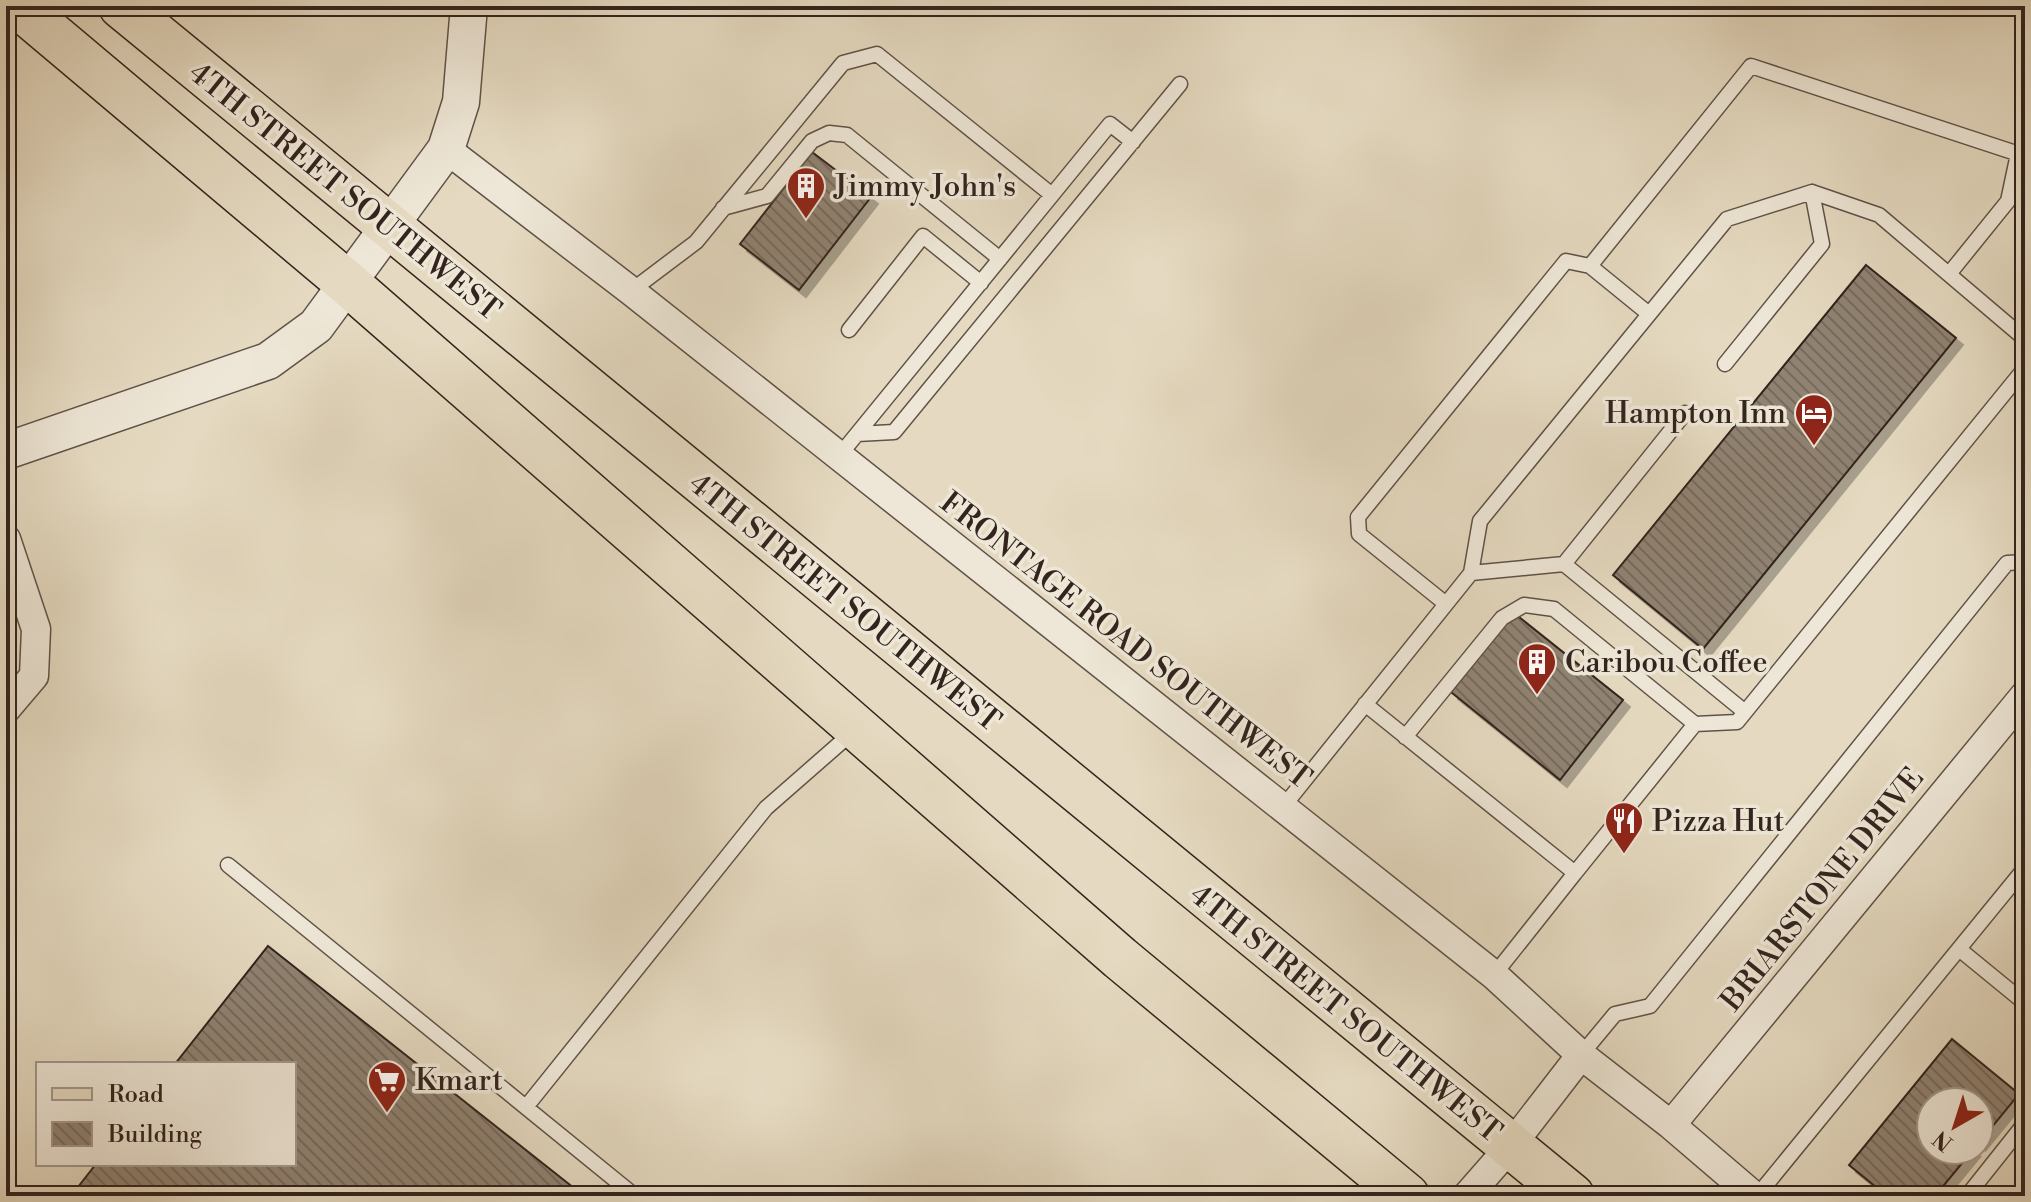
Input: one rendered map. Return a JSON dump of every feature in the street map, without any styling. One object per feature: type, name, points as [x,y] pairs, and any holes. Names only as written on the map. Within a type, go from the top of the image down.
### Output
[{"type":"main road","points":[[18,6],[346,282],[1120,958],[1407,1196]]},
{"type":"main road","name":"4TH STREET SOUTHWEST","points":[[121,6],[1572,1196]]},
{"type":"street","points":[[6,451],[268,361],[316,326],[446,149],[461,102],[466,7]]},
{"type":"street","name":"FRONTAGE ROAD SOUTHWEST","points":[[446,149],[631,291],[1494,975],[1581,1055],[1756,1196]]},
{"type":"street","points":[[6,539],[36,629],[34,676],[6,709]]},
{"type":"street","name":"BRIARSTONE DRIVE","points":[[1671,1125],[2025,695]]},
{"type":"street","points":[[1467,1196],[1510,1147],[1581,1055]]},
{"type":"lane","points":[[631,291],[696,242],[843,63],[877,54],[1052,195]]},
{"type":"lane","points":[[1590,266],[1751,66],[2022,155],[2008,201],[1949,274]]},
{"type":"lane","points":[[857,434],[894,432],[1180,84]]},
{"type":"lane","points":[[839,456],[1110,124],[1133,142]]},
{"type":"lane","points":[[723,208],[767,196],[812,141],[829,133],[847,135],[1000,259]]},
{"type":"lane","points":[[1725,364],[1822,244],[1812,192]]},
{"type":"lane","points":[[1283,807],[1471,573],[1480,521],[1727,219],[1812,192],[1879,215],[2025,339]]},
{"type":"lane","points":[[849,330],[923,236],[981,283]]},
{"type":"lane","points":[[1446,604],[1359,534],[1358,517],[1566,261],[1590,266],[1649,314]]},
{"type":"lane","points":[[1405,737],[1502,618],[1524,605],[1554,609],[1695,724],[1737,722],[2025,368]]},
{"type":"lane","points":[[1564,564],[1685,413]]},
{"type":"lane","points":[[1581,1055],[1615,1014],[1650,1006],[2007,563],[2025,562]]},
{"type":"lane","points":[[1471,573],[1564,564],[1745,712]]},
{"type":"lane","points":[[1365,704],[1575,873]]},
{"type":"lane","points":[[1494,975],[1695,724]]},
{"type":"lane","points":[[526,1107],[766,808],[857,729]]},
{"type":"lane","points":[[228,865],[635,1196]]},
{"type":"lane","points":[[1756,1196],[2025,868]]},
{"type":"lane","points":[[1959,949],[2025,1003]]},
{"type":"lane","points":[[1967,1196],[2025,1123]]},
{"type":"building","name":"Jimmy John's","points":[[812,152],[871,197],[799,290],[740,244]]},
{"type":"building","points":[[1866,265],[1956,338],[1703,649],[1613,575]]},
{"type":"building","name":"Caribou Coffee","points":[[1514,613],[1623,700],[1560,780],[1451,692]]},
{"type":"building","name":"Kmart","points":[[268,946],[584,1196],[71,1196],[94,1166],[296,1166],[296,1062],[177,1062]]},
{"type":"building","points":[[1952,1039],[2019,1094],[1995,1123],[1995,1086],[1915,1086],[1915,1166],[1960,1166],[1935,1196],[1887,1196],[1849,1165]]},
{"type":"place","name":"Jimmy John's","points":[[806,220]]},
{"type":"place","name":"Hampton Inn","points":[[1814,447]]},
{"type":"place","name":"Caribou Coffee","points":[[1537,696]]},
{"type":"place","name":"Pizza Hut","points":[[1624,855]]},
{"type":"place","name":"Kmart","points":[[387,1114]]}]
